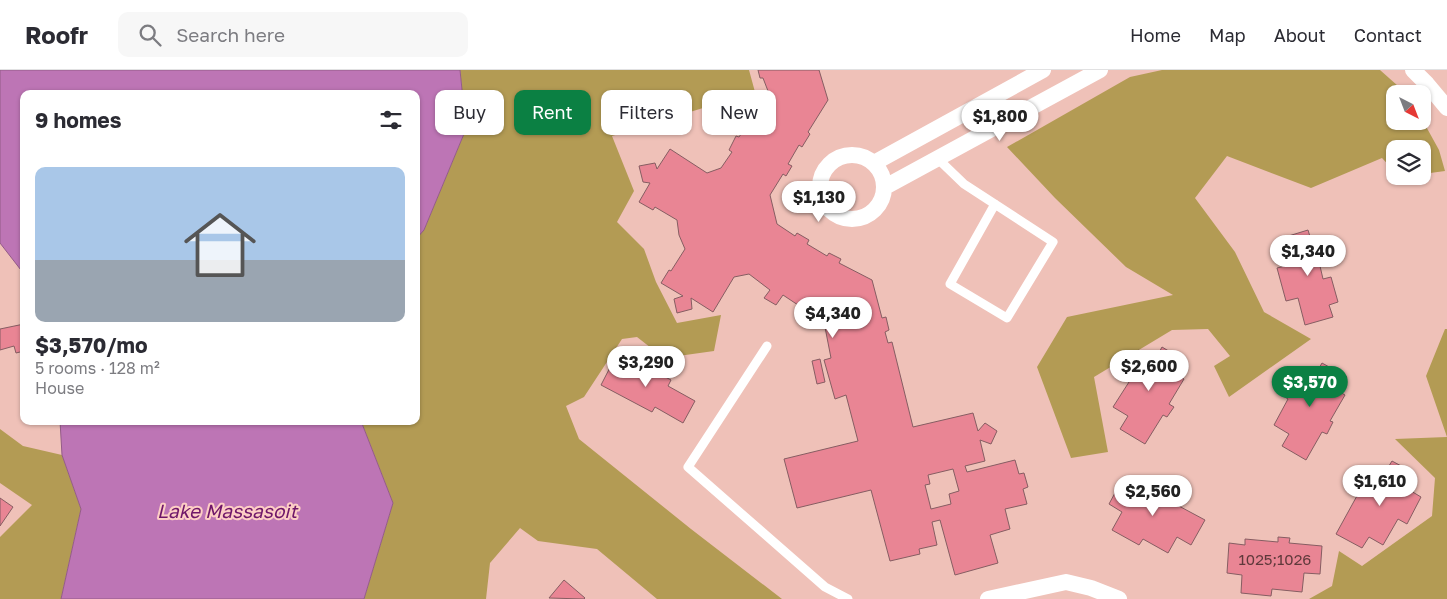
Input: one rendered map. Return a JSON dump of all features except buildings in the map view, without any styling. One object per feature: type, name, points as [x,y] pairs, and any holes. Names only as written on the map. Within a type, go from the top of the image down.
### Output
[{"type":"street","points":[[874,163],[1043,70]]},
{"type":"street","points":[[884,187],[1100,70]]},
{"type":"street","points":[[1413,70],[1428,84],[1447,108]]},
{"type":"street","points":[[925,135],[937,158]]},
{"type":"street","points":[[858,155],[874,163],[882,174],[884,187],[880,204],[874,211],[859,219],[841,218],[833,214],[822,201],[819,192],[822,174],[826,167],[841,157],[858,155]]},
{"type":"street","points":[[988,599],[1066,582],[1091,588],[1119,599]]},
{"type":"lane","points":[[937,158],[964,184],[995,204],[1053,242],[1007,318],[950,284],[995,204]]},
{"type":"lane","points":[[767,346],[688,467],[825,587],[848,599]]},
{"type":"shaded area","points":[[460,70],[749,70],[754,90],[702,90],[702,108],[692,111],[692,90],[601,90],[601,135],[615,135],[612,136],[634,191],[617,222],[644,249],[656,282],[677,323],[721,315],[714,351],[664,358],[637,337],[622,339],[584,397],[566,406],[579,439],[782,599],[657,599],[597,549],[538,541],[520,528],[490,563],[486,599],[364,599],[393,503],[363,425],[420,425],[420,234],[424,230],[464,135],[504,135],[504,90],[462,90]]},
{"type":"shaded area","points":[[1162,70],[1380,70],[1397,85],[1386,85],[1386,130],[1428,130],[1439,150],[1445,171],[1431,173],[1431,140],[1386,140],[1386,162],[1382,158],[1311,188],[1227,156],[1195,198],[1235,252],[1264,312],[1311,339],[1229,397],[1214,366],[1230,356],[1208,329],[1172,330],[1094,377],[1108,452],[1071,458],[1037,367],[1067,317],[1173,295],[1126,267],[1055,198],[1007,147],[1130,77]]},
{"type":"shaded area","points":[[1445,329],[1447,329],[1447,437],[1426,376]]},
{"type":"shaded area","points":[[0,429],[23,446],[62,455],[81,509],[61,599],[0,599],[0,537],[32,505],[0,483]]},
{"type":"shaded area","points":[[1447,437],[1447,599],[1309,599],[1332,586],[1339,551],[1362,566],[1432,516],[1435,478],[1395,439]]},
{"type":"water","points":[[0,70],[460,70],[462,90],[435,90],[435,135],[464,135],[424,230],[420,234],[420,90],[20,90],[20,269],[0,243]]},
{"type":"water","name":"Lake Massasoit","points":[[60,425],[363,425],[393,503],[364,599],[61,599],[81,509],[62,455]]}]
